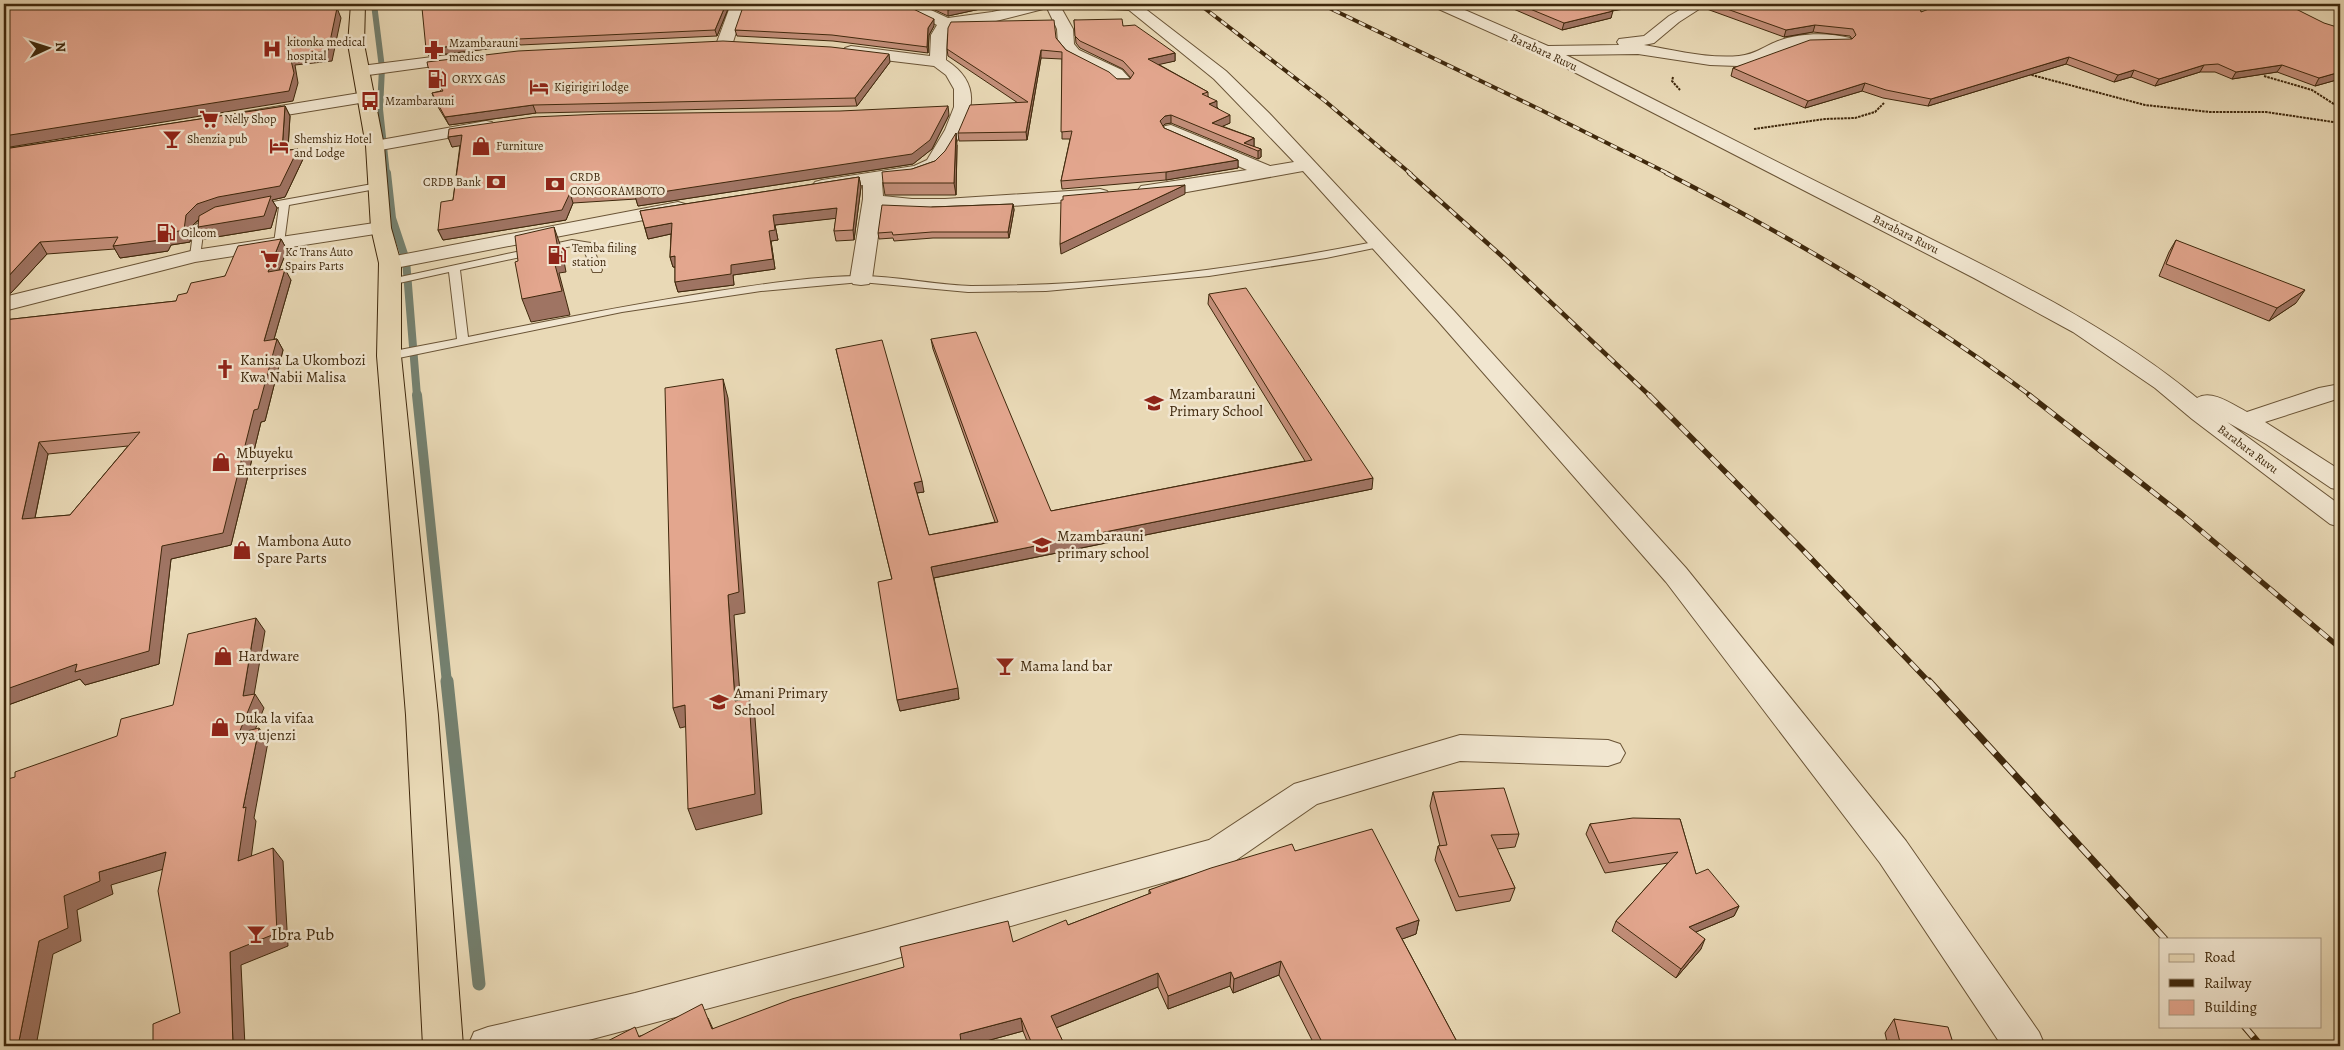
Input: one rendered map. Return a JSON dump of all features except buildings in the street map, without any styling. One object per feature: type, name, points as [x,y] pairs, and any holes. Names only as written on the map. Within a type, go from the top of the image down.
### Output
[{"type":"main road","points":[[358,4],[356,44],[375,146],[381,228],[390,272],[389,356],[422,715],[443,1046]]},
{"type":"street","points":[[725,42],[738,4]]},
{"type":"street","points":[[908,4],[946,24],[992,17],[1047,4]]},
{"type":"street","points":[[1052,4],[1065,29],[1066,44],[1073,53],[1116,74],[1124,81]]},
{"type":"street","points":[[1078,4],[1132,5],[1220,75],[1263,117],[1379,244],[1676,575],[1893,852],[2025,1046]]},
{"type":"street","name":"Barabara Ruvu","points":[[1439,4],[1545,51],[1982,273],[2081,327],[2164,383],[2209,420],[2340,518]]},
{"type":"street","points":[[1592,50],[1619,43],[1648,40],[1674,19],[1700,4]]},
{"type":"street","points":[[938,62],[939,35],[946,24]]},
{"type":"street","points":[[1545,51],[1638,48],[1710,60],[1738,61],[1764,56],[1782,45],[1798,40],[1844,41]]},
{"type":"street","points":[[705,43],[745,43]]},
{"type":"street","points":[[806,188],[873,189],[934,164],[954,130],[963,107],[962,89],[953,72],[938,62],[833,48]]},
{"type":"street","points":[[361,71],[480,55]]},
{"type":"street","points":[[229,120],[366,97]]},
{"type":"street","points":[[945,108],[963,107]]},
{"type":"street","points":[[375,146],[502,124]]},
{"type":"street","points":[[1171,130],[1268,172]]},
{"type":"street","points":[[873,189],[878,203],[933,205],[1187,186],[1306,165]]},
{"type":"street","points":[[861,279],[873,189]]},
{"type":"street","points":[[390,272],[633,215],[700,205]]},
{"type":"street","points":[[4,304],[195,256],[381,228]]},
{"type":"street","points":[[2164,383],[2244,421],[2340,482]]},
{"type":"street","points":[[2244,421],[2328,393],[2340,391]]},
{"type":"street","points":[[488,1046],[635,1011],[1219,852],[1306,794],[1460,748],[1608,753]]},
{"type":"lane","points":[[241,210],[378,186]]},
{"type":"lane","points":[[279,243],[284,203]]},
{"type":"lane","points":[[195,256],[199,226],[208,219],[224,213]]},
{"type":"lane","points":[[390,272],[454,268],[572,243],[587,246],[598,270]]},
{"type":"lane","points":[[389,356],[631,308],[761,288],[861,279],[968,289],[1046,288],[1209,273],[1326,255],[1379,244]]},
{"type":"lane","points":[[454,268],[464,340]]},
{"type":"path","points":[[1679,74],[1674,76],[1672,81],[1674,86],[1686,93]]},
{"type":"path","points":[[2026,74],[2145,105],[2210,112],[2266,112],[2340,123]]},
{"type":"path","points":[[2264,76],[2312,90],[2340,108]]},
{"type":"path","points":[[1703,132],[1778,127],[1825,119],[1856,118],[1875,112],[1884,103]]},
{"type":"waterway","points":[[374,4],[382,68],[380,109],[387,174]]},
{"type":"waterway","points":[[387,173],[392,218],[406,260],[417,396]]},
{"type":"waterway","points":[[417,395],[447,683]]},
{"type":"waterway","points":[[447,681],[479,984]]},
{"type":"railway","points":[[1199,4],[1325,101],[1411,174]]},
{"type":"railway","points":[[1321,4],[1669,174]]},
{"type":"railway","points":[[1409,173],[1504,258],[1650,396]]},
{"type":"railway","points":[[1666,173],[1761,223],[1899,305],[1944,334],[2031,396]]},
{"type":"railway","points":[[2029,395],[2181,514],[2340,648]]},
{"type":"railway","points":[[1650,396],[1802,549],[1930,683]]},
{"type":"railway","points":[[1929,681],[2164,938]]},
{"type":"railway","points":[[2246,1028],[2261,1046]]},
{"type":"place","name":"kitonka medical hospital","points":[[272,49]]},
{"type":"place","name":"Mzambarauni medics","points":[[434,50]]},
{"type":"place","name":"ORYX GAS","points":[[437,79]]},
{"type":"place","name":"Kigirigiri lodge","points":[[539,87]]},
{"type":"place","name":"Mzambarauni","points":[[370,101]]},
{"type":"place","name":"Nelly Shop","points":[[209,119]]},
{"type":"place","name":"Shenzia pub","points":[[172,139]]},
{"type":"place","name":"Shemshiz Hotel and Lodge","points":[[279,146]]},
{"type":"place","name":"Furniture","points":[[481,146]]},
{"type":"place","name":"CRDB Bank","points":[[496,182]]},
{"type":"place","name":"CRDB CONGORAMBOTO","points":[[555,184]]},
{"type":"place","name":"Oilcom","points":[[166,233]]},
{"type":"place","name":"Temba fiiling station","points":[[557,255]]},
{"type":"place","name":"Kc Trans Auto Spairs Parts","points":[[270,259]]},
{"type":"place","name":"Kanisa La Ukombozi Kwa Nabii Malisa","points":[[225,369]]},
{"type":"place","name":"Mzambarauni Primary School","points":[[1154,403]]},
{"type":"place","name":"Mbuyeku Enterprises","points":[[221,462]]},
{"type":"place","name":"Mzambarauni primary school","points":[[1042,545]]},
{"type":"place","name":"Mambona Auto Spare Parts","points":[[242,550]]},
{"type":"place","name":"Hardware","points":[[223,656]]},
{"type":"place","name":"Mama land bar","points":[[1005,666]]},
{"type":"place","name":"Amani Primary School","points":[[719,702]]},
{"type":"place","name":"Duka la vifaa vya ujenzi","points":[[220,727]]},
{"type":"place","name":"Ibra Pub","points":[[256,934]]}]
